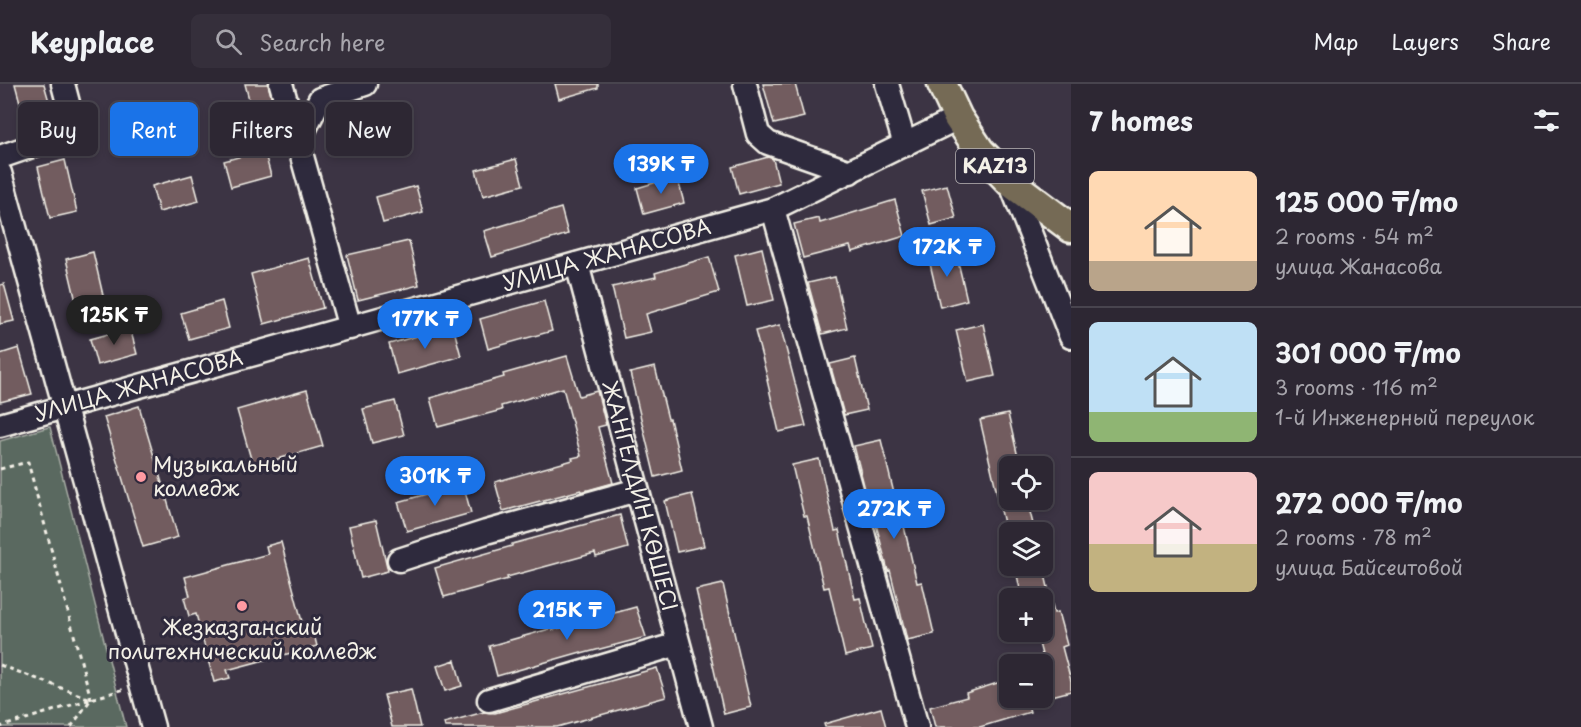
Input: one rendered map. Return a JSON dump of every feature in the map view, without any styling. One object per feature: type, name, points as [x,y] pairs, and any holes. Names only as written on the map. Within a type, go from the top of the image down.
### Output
[{"type":"main road","name":"KAZ13","points":[[942,84],[958,118],[980,151],[1010,182],[1071,228]]},
{"type":"street","points":[[0,157],[61,136],[73,122],[63,84]]},
{"type":"street","points":[[281,86],[320,99],[365,84]]},
{"type":"street","points":[[745,84],[758,134],[768,143],[850,172]]},
{"type":"street","points":[[887,84],[905,145]]},
{"type":"street","points":[[281,86],[286,102]]},
{"type":"street","points":[[314,111],[320,99]]},
{"type":"street","name":"УЛИЦА ЖАНАСОВА","points":[[0,425],[773,209],[958,118]]},
{"type":"street","points":[[302,156],[350,328]]},
{"type":"street","points":[[0,173],[63,408],[153,727]]},
{"type":"street","points":[[1010,182],[1071,337]]},
{"type":"street","points":[[773,209],[917,727]]},
{"type":"street","name":"ЖАНГЕЛДИН КӨШЕСІ","points":[[577,264],[701,727]]},
{"type":"street","points":[[399,560],[486,532],[637,490]]},
{"type":"street","points":[[489,700],[678,644]]},
{"type":"path","points":[[0,469],[28,462],[91,699]]},
{"type":"path","points":[[0,665],[91,699]]},
{"type":"path","points":[[0,727],[141,685]]},
{"type":"path","points":[[71,727],[91,699]]},
{"type":"green space","points":[[50,427],[126,727],[0,727],[0,441]]},
{"type":"building","points":[[15,84],[44,84],[49,102],[20,102]]},
{"type":"building","points":[[245,84],[268,84],[273,102],[250,102]]},
{"type":"building","points":[[555,84],[598,84],[598,88],[559,99]]},
{"type":"building","points":[[763,84],[795,84],[804,117],[774,124]]},
{"type":"building","points":[[242,156],[266,156],[271,176],[231,187],[224,161]]},
{"type":"building","points":[[768,157],[773,159],[779,183],[739,194],[732,167]]},
{"type":"building","points":[[516,159],[523,185],[483,196],[476,170]]},
{"type":"building","points":[[65,160],[77,212],[50,218],[38,167]]},
{"type":"building","points":[[192,175],[199,201],[159,212],[152,186]]},
{"type":"building","points":[[677,176],[684,203],[644,214],[637,188]]},
{"type":"building","points":[[947,185],[956,218],[931,225],[922,191]]},
{"type":"building","points":[[416,186],[423,212],[383,223],[376,197]]},
{"type":"building","points":[[895,200],[905,236],[852,252],[850,246],[803,258],[794,224],[819,218],[820,223]]},
{"type":"building","points":[[561,208],[568,234],[492,257],[484,231]]},
{"type":"building","points":[[409,241],[419,285],[358,300],[347,255]]},
{"type":"building","points":[[762,248],[774,300],[747,306],[735,255]]},
{"type":"building","points":[[955,249],[967,300],[940,307],[928,255]]},
{"type":"building","points":[[93,252],[105,304],[78,310],[66,259]]},
{"type":"building","points":[[709,257],[719,292],[646,314],[651,332],[624,338],[612,287],[656,277],[655,273]]},
{"type":"building","points":[[309,258],[323,308],[264,324],[251,274]]},
{"type":"building","points":[[835,277],[847,328],[822,334],[808,283]]},
{"type":"building","points":[[4,284],[14,321],[0,324],[0,285]]},
{"type":"building","points":[[222,301],[229,328],[189,339],[181,313]]},
{"type":"building","points":[[544,301],[552,331],[488,349],[480,319]]},
{"type":"building","points":[[983,324],[995,376],[968,382],[956,330]]},
{"type":"building","points":[[780,325],[806,426],[779,432],[755,331]]},
{"type":"building","points":[[453,326],[461,356],[397,374],[389,344]]},
{"type":"building","points":[[130,328],[137,354],[97,365],[90,339]]},
{"type":"building","points":[[19,348],[32,394],[0,402],[0,354]]},
{"type":"building","points":[[567,356],[579,396],[597,391],[606,425],[598,427],[613,483],[503,511],[495,482],[581,456],[563,388],[501,406],[502,410],[438,427],[430,398]]},
{"type":"building","points":[[855,358],[867,410],[844,415],[830,364]]},
{"type":"building","points":[[655,367],[682,470],[655,477],[630,373]]},
{"type":"building","points":[[307,390],[323,446],[253,466],[237,410]]},
{"type":"building","points":[[395,401],[404,435],[372,443],[363,409]]},
{"type":"building","name":"Музыкальный колледж","points":[[139,406],[178,537],[143,547],[104,417]]},
{"type":"building","points":[[1008,414],[1018,456],[999,456],[999,502],[980,420]]},
{"type":"building","points":[[881,440],[917,583],[922,582],[934,634],[907,640],[890,570],[888,571],[854,446]]},
{"type":"building","points":[[819,459],[835,531],[839,530],[855,599],[860,598],[872,649],[845,656],[829,587],[824,588],[792,465]]},
{"type":"building","points":[[463,484],[471,513],[407,531],[398,502]]},
{"type":"building","points":[[692,494],[704,546],[677,552],[665,501]]},
{"type":"building","points":[[1001,510],[1030,510],[1032,522],[1004,522]]},
{"type":"building","points":[[620,515],[628,548],[596,557],[595,553],[444,597],[435,568],[512,546],[512,544]]},
{"type":"building","points":[[376,520],[388,571],[361,578],[349,526]]},
{"type":"building","name":"Жезказганский политехнический колледж","points":[[281,542],[305,633],[313,631],[317,646],[227,670],[230,678],[214,682],[196,614],[189,616],[184,598],[190,596],[185,577],[268,554],[266,546]]},
{"type":"building","points":[[1017,576],[1045,576],[1048,588],[1020,588]]},
{"type":"building","points":[[723,584],[751,707],[724,714],[696,590]]},
{"type":"building","points":[[636,607],[646,637],[581,654],[581,652],[497,676],[489,646]]},
{"type":"building","points":[[1053,609],[1054,613],[1058,612],[1067,645],[1062,647],[1071,681],[1071,691],[1053,696],[1053,654],[1042,654],[1039,642],[1053,642]]},
{"type":"building","points":[[455,660],[462,686],[445,691],[437,666]]},
{"type":"building","points":[[657,668],[666,697],[557,727],[445,727],[444,723],[484,712],[495,713]]},
{"type":"building","points":[[999,682],[999,708],[1029,708],[1030,712],[980,727],[935,727],[930,707],[967,697],[966,693]]},
{"type":"building","points":[[411,689],[420,727],[392,727],[384,695]]},
{"type":"building","points":[[881,708],[886,727],[825,727],[824,724]]},
{"type":"place","name":"Музыкальный колледж","points":[[141,477]]},
{"type":"place","name":"Жезказганский политехнический колледж","points":[[242,606]]}]
